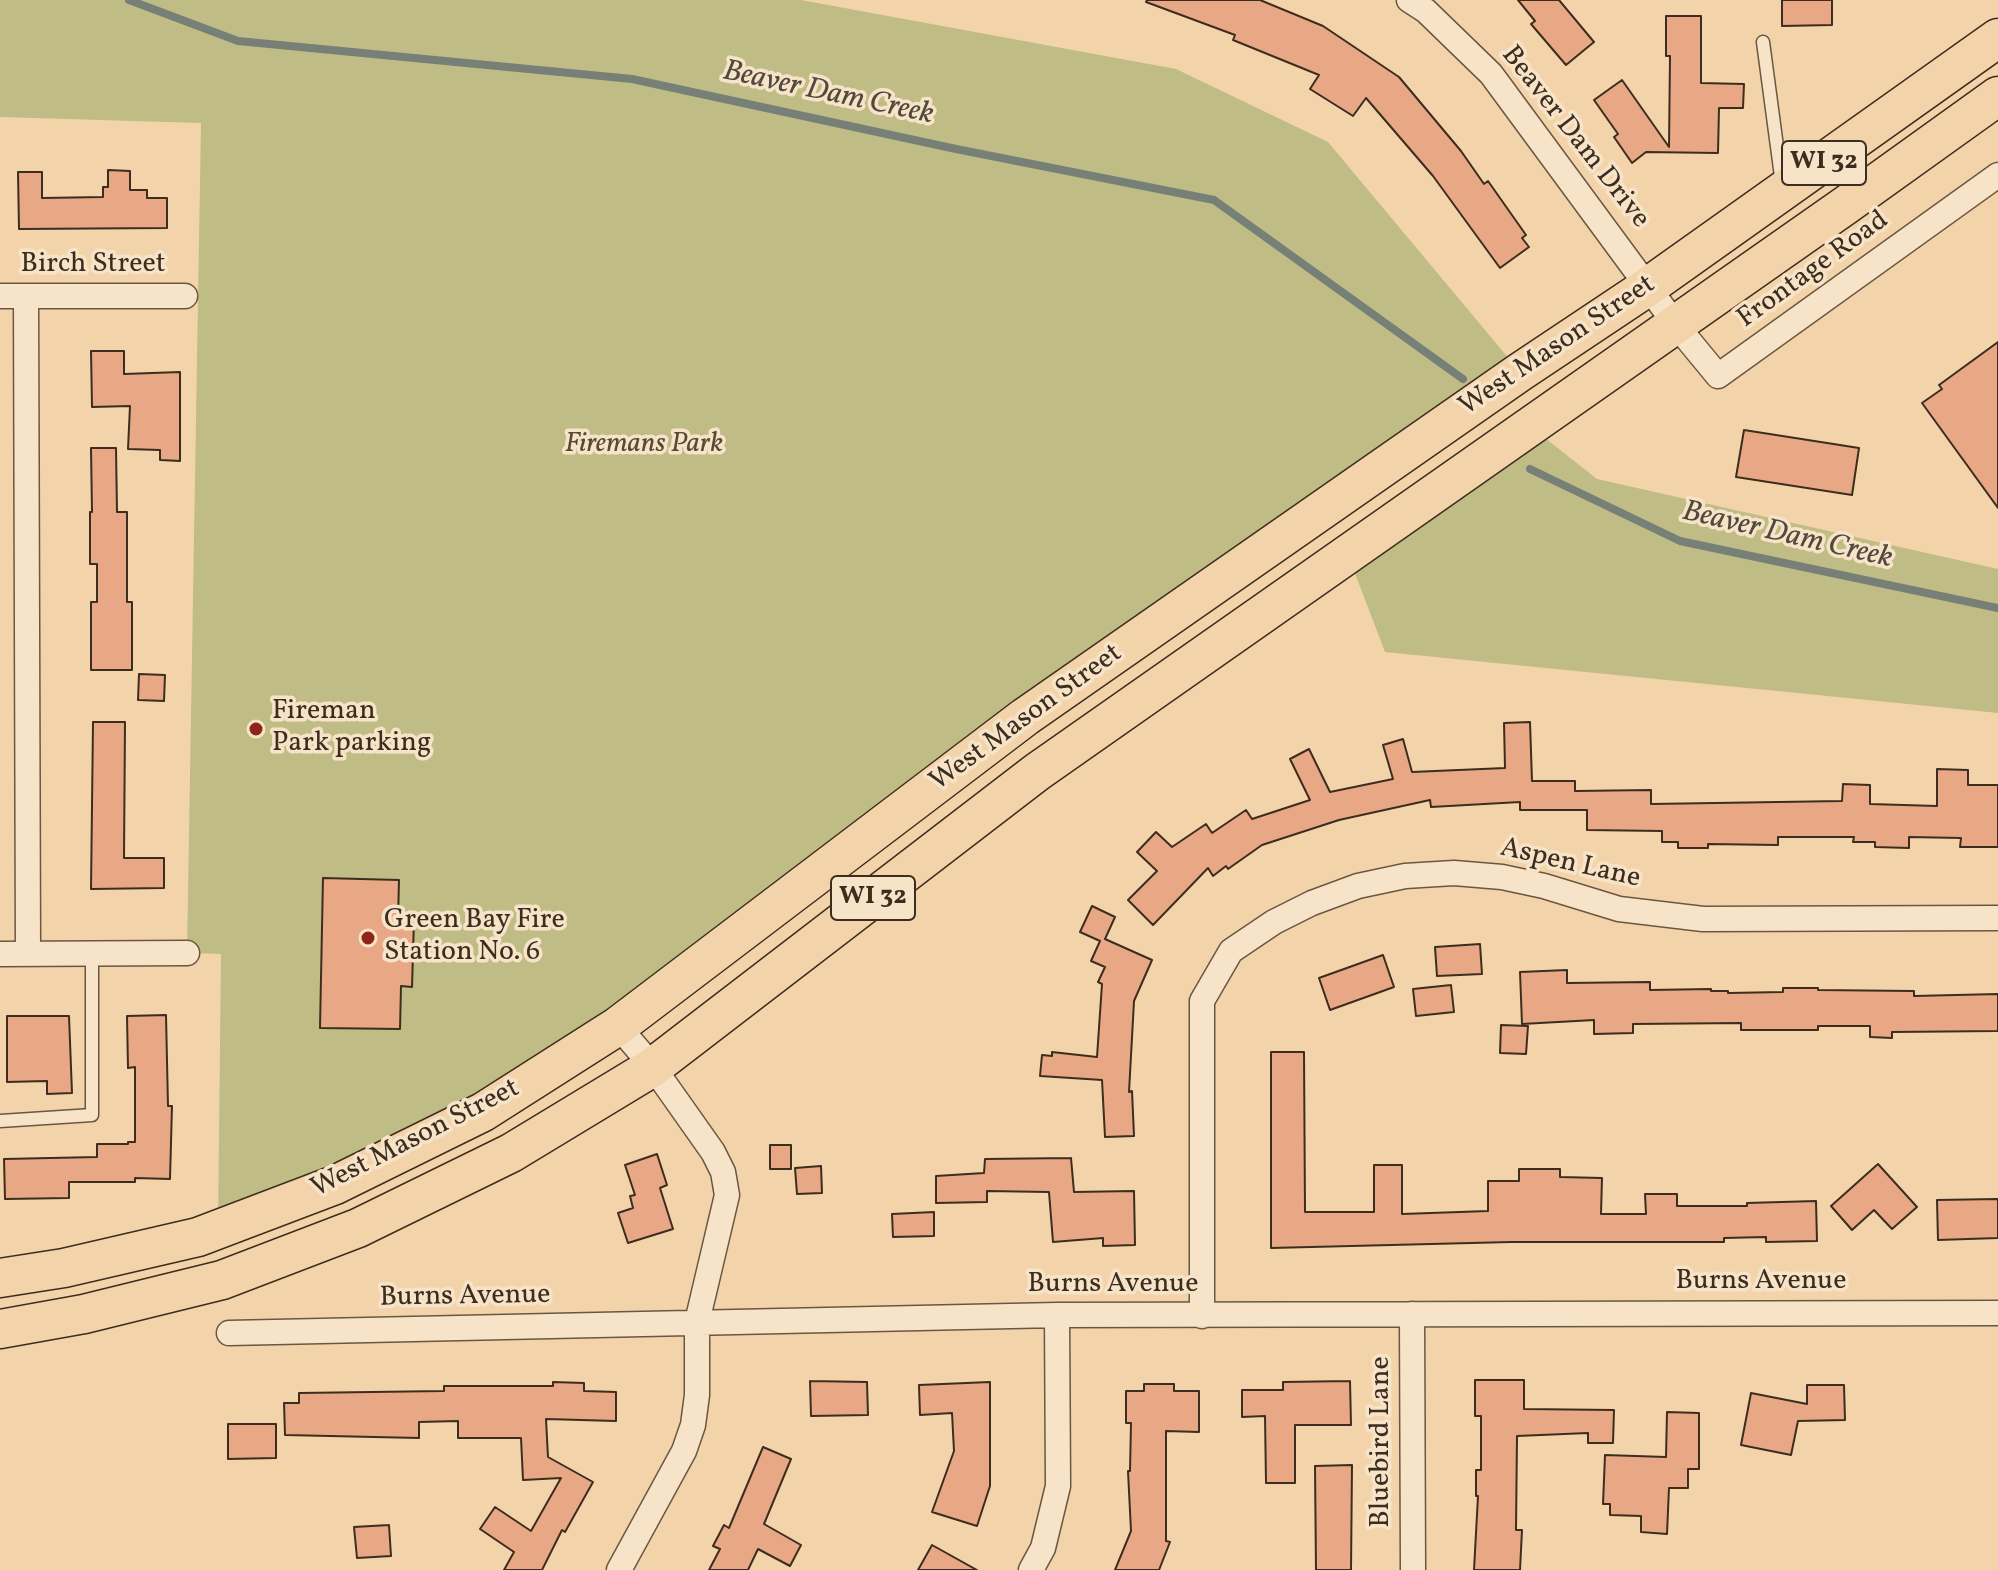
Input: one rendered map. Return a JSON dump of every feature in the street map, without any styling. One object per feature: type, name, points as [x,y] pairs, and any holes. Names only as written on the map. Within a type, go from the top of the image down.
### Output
[{"type":"main road","name":"West Mason Street","points":[[0,1278],[64,1268],[198,1237],[335,1185],[483,1112],[618,1026],[1025,717],[1520,372],[1649,286],[1998,38]]},
{"type":"main road","name":"West Mason Street","points":[[0,1329],[84,1314],[222,1280],[358,1228],[511,1153],[653,1067],[1037,772],[1998,96]]},
{"type":"street","name":"Beaver Dam Drive","points":[[1423,4],[1491,74],[1676,325]]},
{"type":"street","name":"Frontage Road","points":[[1676,325],[1718,376],[1998,175]]},
{"type":"street","name":"Birch Street","points":[[0,296],[185,296]]},
{"type":"street","points":[[26,296],[28,954]]},
{"type":"street","name":"Aspen Lane","points":[[1202,1316],[1202,1001],[1231,951],[1274,922],[1312,903],[1358,886],[1405,876],[1454,873],[1502,877],[1544,886],[1619,909],[1703,919],[1998,918]]},
{"type":"street","points":[[0,954],[187,953]]},
{"type":"street","points":[[618,1026],[653,1067],[713,1152],[723,1172],[727,1195],[697,1322],[697,1395],[693,1425],[684,1451],[619,1570]]},
{"type":"street","name":"Burns Avenue","points":[[229,1333],[1057,1315],[1998,1313]]},
{"type":"street","name":"Bluebird Lane","points":[[1412,1314],[1413,1570]]},
{"type":"street","points":[[1031,1570],[1043,1548],[1058,1486],[1057,1315]]},
{"type":"lane","points":[[1763,42],[1783,191]]},
{"type":"lane","points":[[0,1121],[92,1115],[92,953]]},
{"type":"green space","name":"Firemans Park","points":[[0,0],[801,0],[1176,69],[1328,142],[1520,372],[618,1026],[218,1229],[221,954],[187,953],[201,123],[0,117]]},
{"type":"green space","points":[[1531,427],[1597,479],[1998,569],[1998,713],[1385,652],[1348,555]]},
{"type":"building","points":[[1147,0],[1260,0],[1323,26],[1399,77],[1461,151],[1484,184],[1488,181],[1526,235],[1522,238],[1529,247],[1500,268],[1433,176],[1366,98],[1353,116],[1310,89],[1319,75],[1233,40],[1235,35]]},
{"type":"building","points":[[1518,0],[1559,0],[1594,42],[1566,65],[1531,24],[1535,21]]},
{"type":"building","points":[[1782,0],[1832,0],[1832,25],[1782,26]]},
{"type":"building","points":[[1666,16],[1701,16],[1701,83],[1744,84],[1743,108],[1719,108],[1718,153],[1646,152],[1632,163],[1614,137],[1618,134],[1594,100],[1622,80],[1669,147],[1670,56],[1666,56]]},
{"type":"building","points":[[108,170],[130,171],[130,190],[147,190],[147,198],[167,198],[167,228],[19,229],[18,172],[42,172],[42,198],[103,197],[103,187],[108,187]]},
{"type":"building","points":[[1998,342],[1998,508],[1922,403],[1942,389],[1939,385]]},
{"type":"building","points":[[91,351],[124,351],[124,374],[180,372],[180,461],[160,460],[160,450],[128,449],[130,406],[92,407]]},
{"type":"building","points":[[1744,430],[1859,448],[1852,495],[1736,477]]},
{"type":"building","points":[[91,448],[116,448],[117,512],[127,512],[127,602],[132,602],[132,670],[91,670],[91,602],[97,602],[97,564],[90,564]]},
{"type":"building","points":[[139,674],[165,675],[164,701],[138,700]]},
{"type":"building","points":[[93,722],[125,722],[124,858],[164,858],[164,888],[91,889]]},
{"type":"building","points":[[1530,722],[1532,781],[1575,781],[1575,791],[1651,790],[1651,804],[1842,801],[1843,784],[1870,785],[1870,804],[1937,806],[1937,769],[1968,770],[1968,785],[1998,785],[1998,847],[1960,847],[1961,838],[1909,837],[1909,848],[1875,847],[1875,842],[1853,842],[1854,837],[1778,837],[1778,845],[1708,844],[1708,848],[1678,848],[1678,842],[1662,842],[1662,831],[1587,830],[1587,810],[1520,810],[1520,802],[1431,807],[1430,800],[1339,820],[1262,845],[1213,876],[1208,868],[1153,925],[1128,900],[1157,871],[1137,852],[1156,832],[1172,847],[1206,824],[1212,833],[1246,810],[1252,819],[1310,800],[1290,759],[1309,749],[1330,792],[1393,779],[1383,745],[1403,739],[1412,772],[1505,768],[1504,723]]},
{"type":"building","name":"Green Bay Fire Station No. 6","points":[[323,878],[399,880],[398,920],[414,920],[412,987],[401,986],[400,1029],[320,1028]]},
{"type":"building","points":[[1092,906],[1115,917],[1105,939],[1152,960],[1134,1001],[1129,1092],[1132,1091],[1134,1136],[1105,1137],[1102,1080],[1040,1076],[1042,1055],[1052,1056],[1052,1052],[1097,1057],[1102,984],[1098,982],[1105,967],[1091,961],[1100,941],[1080,932]]},
{"type":"building","points":[[1480,944],[1482,974],[1437,976],[1435,947]]},
{"type":"building","points":[[1383,955],[1394,987],[1330,1010],[1319,978]]},
{"type":"building","points":[[1567,970],[1567,983],[1650,982],[1650,990],[1711,989],[1728,993],[1818,988],[1914,991],[1914,996],[1998,994],[1998,1031],[1892,1032],[1892,1038],[1870,1037],[1870,1026],[1741,1030],[1741,1023],[1633,1024],[1633,1033],[1594,1034],[1594,1020],[1522,1024],[1520,972]]},
{"type":"building","points":[[1451,985],[1454,1012],[1416,1016],[1413,989]]},
{"type":"building","points":[[166,1015],[168,1106],[172,1106],[170,1179],[69,1182],[69,1198],[5,1199],[4,1159],[97,1157],[97,1144],[135,1142],[135,1067],[128,1068],[127,1016]]},
{"type":"building","points":[[7,1016],[69,1016],[72,1093],[47,1094],[47,1081],[7,1082]]},
{"type":"building","points":[[1501,1025],[1528,1026],[1526,1054],[1500,1053]]},
{"type":"building","points":[[1271,1052],[1304,1052],[1305,1212],[1374,1212],[1374,1165],[1402,1165],[1402,1214],[1488,1211],[1488,1181],[1519,1181],[1519,1169],[1560,1169],[1560,1177],[1602,1178],[1601,1214],[1646,1214],[1645,1194],[1677,1194],[1677,1206],[1747,1206],[1747,1203],[1816,1201],[1817,1241],[1766,1242],[1766,1237],[1724,1238],[1724,1242],[1511,1242],[1271,1248]]},
{"type":"building","points":[[770,1145],[791,1145],[791,1169],[770,1169]]},
{"type":"building","points":[[657,1154],[667,1185],[660,1188],[673,1229],[628,1243],[618,1213],[633,1208],[630,1196],[635,1195],[625,1165]]},
{"type":"building","points":[[1071,1158],[1074,1192],[1134,1191],[1135,1245],[1103,1246],[1103,1238],[1053,1242],[1049,1192],[987,1191],[987,1202],[936,1203],[936,1176],[984,1173],[985,1159]]},
{"type":"building","points":[[1878,1164],[1917,1207],[1892,1229],[1874,1210],[1852,1230],[1831,1206]]},
{"type":"building","points":[[821,1166],[822,1193],[797,1194],[795,1168]]},
{"type":"building","points":[[1998,1199],[1998,1238],[1938,1240],[1937,1200]]},
{"type":"building","points":[[934,1212],[934,1236],[893,1237],[892,1214]]},
{"type":"building","points":[[1475,1380],[1524,1380],[1524,1409],[1614,1410],[1613,1443],[1588,1443],[1588,1433],[1517,1436],[1516,1530],[1522,1530],[1520,1570],[1474,1570],[1478,1496],[1476,1470],[1481,1470],[1481,1416],[1475,1416]]},
{"type":"building","points":[[810,1381],[867,1382],[868,1415],[811,1416]]},
{"type":"building","points":[[1350,1381],[1351,1425],[1295,1425],[1295,1483],[1266,1483],[1265,1416],[1242,1417],[1242,1390],[1283,1390],[1283,1382]]},
{"type":"building","points":[[553,1382],[584,1383],[584,1391],[616,1392],[616,1421],[546,1419],[548,1457],[593,1482],[565,1532],[562,1530],[542,1570],[504,1570],[514,1552],[480,1529],[495,1507],[531,1531],[561,1478],[523,1480],[521,1438],[458,1438],[458,1421],[419,1422],[419,1438],[285,1435],[284,1403],[299,1403],[299,1393],[444,1391],[444,1386],[553,1386]]},
{"type":"building","points":[[990,1382],[990,1486],[977,1526],[932,1512],[954,1451],[952,1413],[920,1415],[919,1385]]},
{"type":"building","points":[[1144,1384],[1174,1384],[1174,1391],[1199,1391],[1199,1432],[1166,1431],[1166,1541],[1170,1542],[1159,1570],[1115,1570],[1131,1531],[1128,1471],[1131,1423],[1126,1423],[1126,1391],[1144,1391]]},
{"type":"building","points":[[1807,1385],[1844,1385],[1845,1420],[1798,1421],[1791,1455],[1741,1445],[1751,1393],[1807,1404]]},
{"type":"building","points":[[1667,1412],[1699,1413],[1699,1469],[1688,1469],[1688,1488],[1669,1488],[1667,1534],[1641,1532],[1641,1516],[1610,1515],[1610,1504],[1603,1504],[1605,1455],[1666,1457]]},
{"type":"building","points":[[228,1424],[276,1424],[276,1458],[228,1459]]},
{"type":"building","points":[[763,1447],[791,1459],[764,1524],[801,1545],[790,1566],[758,1549],[748,1570],[709,1570],[720,1549],[713,1546],[724,1525],[729,1528]]},
{"type":"building","points":[[1352,1465],[1351,1570],[1316,1570],[1315,1466]]},
{"type":"building","points":[[389,1525],[391,1556],[357,1558],[354,1527]]},
{"type":"building","points":[[932,1545],[977,1570],[918,1570]]},
{"type":"waterway","name":"Beaver Dam Creek","points":[[129,0],[238,41],[632,79],[956,149],[1214,200],[1463,379]]},
{"type":"waterway","name":"Beaver Dam Creek","points":[[1530,469],[1680,541],[1998,608]]},
{"type":"place","name":"Fireman Park parking","points":[[256,729]]},
{"type":"place","name":"Green Bay Fire Station No. 6","points":[[368,938]]}]
